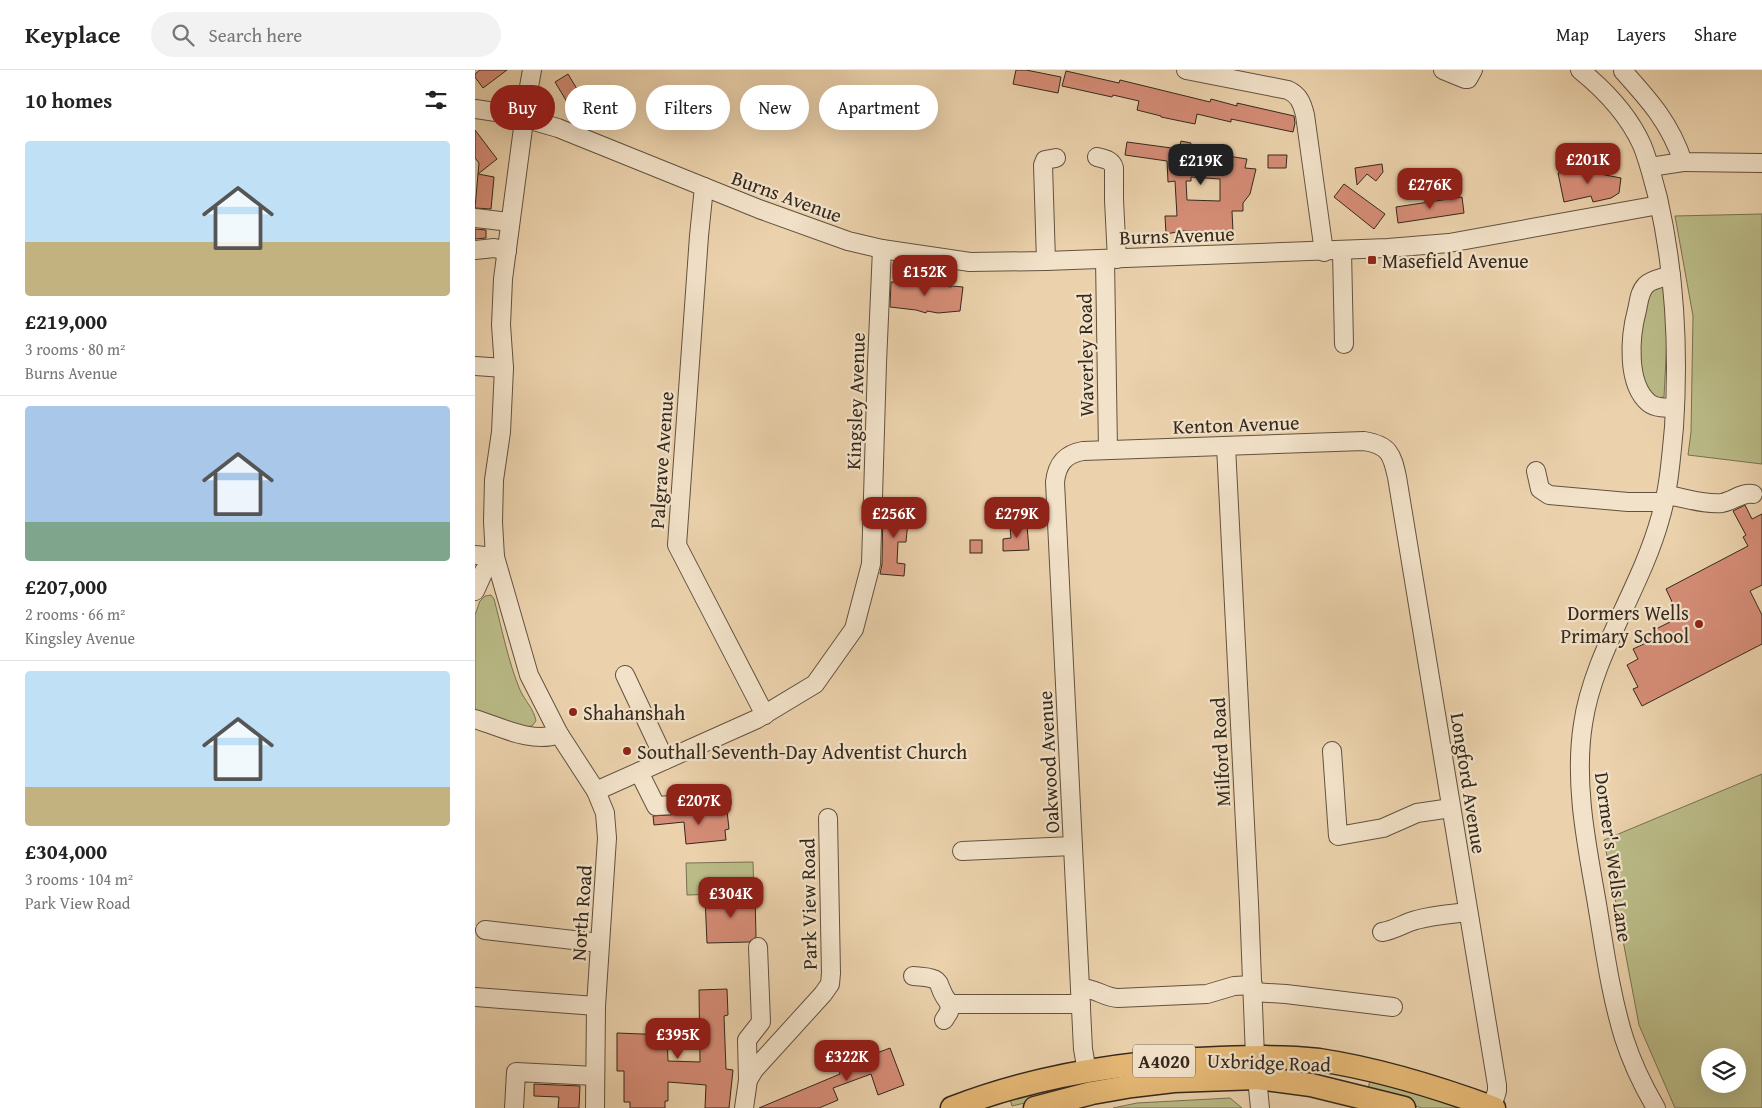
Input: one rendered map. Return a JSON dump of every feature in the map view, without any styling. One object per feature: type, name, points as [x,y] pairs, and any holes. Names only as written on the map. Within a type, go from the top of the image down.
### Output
[{"type":"main road","name":"Uxbridge Road","points":[[1035,1108],[1092,1093],[1132,1086],[1183,1081],[1256,1067],[1317,1060],[1362,1068],[1419,1082],[1493,1108]]},
{"type":"main road","name":"Uxbridge Road","points":[[953,1108],[1001,1100],[1087,1072],[1155,1062],[1256,1067],[1287,1080],[1357,1095],[1404,1108]]},
{"type":"main road","points":[[1357,1095],[1362,1068]]},
{"type":"street","name":"North Road","points":[[529,85],[532,70]]},
{"type":"street","points":[[1186,70],[1287,90],[1297,96],[1303,106],[1305,115],[1323,252]]},
{"type":"street","points":[[1443,70],[1468,79],[1473,70]]},
{"type":"street","name":"Dormer's Wells Lane","points":[[1580,70],[1605,92],[1621,110],[1643,147],[1650,167],[1669,252],[1675,323],[1675,408],[1672,452],[1665,498],[1646,561],[1603,658],[1591,691],[1583,721],[1579,757],[1584,826],[1609,974],[1620,1023],[1637,1071],[1656,1108]]},
{"type":"street","points":[[1605,92],[1624,70],[1663,118],[1679,148],[1683,162]]},
{"type":"street","name":"Burns Avenue","points":[[475,109],[490,111]]},
{"type":"street","name":"Burns Avenue","points":[[555,127],[825,233],[866,246],[970,262],[1323,252],[1449,243],[1659,205]]},
{"type":"street","name":"North Road","points":[[522,130],[510,222],[490,250],[503,279],[501,326],[504,368],[501,432],[494,480],[493,522],[495,557],[529,675],[559,734],[595,791],[605,813],[607,838],[595,1006],[595,1108]]},
{"type":"street","name":"Waverley Road","points":[[1097,157],[1107,159],[1113,164],[1114,168],[1108,450]]},
{"type":"street","points":[[1046,261],[1043,165],[1045,160],[1056,158]]},
{"type":"street","points":[[1650,167],[1683,162],[1762,163]]},
{"type":"street","name":"Palgrave Avenue","points":[[704,187],[698,246],[677,545],[765,715]]},
{"type":"street","points":[[490,250],[482,219],[510,222]]},
{"type":"street","name":"Kingsley Avenue","points":[[595,791],[765,715],[815,684],[854,629],[871,564],[882,249]]},
{"type":"street","points":[[1342,251],[1344,344]]},
{"type":"street","points":[[1671,275],[1649,283],[1643,290],[1633,325],[1631,346],[1633,367],[1642,394],[1653,405],[1675,408]]},
{"type":"street","points":[[475,366],[504,368]]},
{"type":"street","name":"Kenton Avenue","points":[[1069,455],[1083,451],[1364,441],[1383,446],[1388,451],[1394,464]]},
{"type":"street","name":"Milford Road","points":[[1226,446],[1256,1067],[1261,1108]]},
{"type":"street","name":"Oakwood Avenue","points":[[1069,455],[1057,468],[1055,482],[1083,1049],[1087,1072]]},
{"type":"street","name":"Longford Avenue","points":[[1394,464],[1497,1085],[1493,1108]]},
{"type":"street","points":[[1536,471],[1540,489],[1549,495],[1628,502],[1665,498],[1722,503],[1744,494],[1753,494]]},
{"type":"street","points":[[475,555],[495,557]]},
{"type":"street","points":[[475,592],[484,572],[495,557]]},
{"type":"street","points":[[625,675],[665,760]]},
{"type":"street","points":[[475,719],[542,739],[559,734]]},
{"type":"street","points":[[1332,751],[1338,836],[1383,828],[1417,814],[1451,808]]},
{"type":"street","points":[[639,772],[656,806],[722,802]]},
{"type":"street","name":"Park View Road","points":[[744,1108],[748,1080],[754,1070],[830,984],[828,818]]},
{"type":"street","points":[[963,851],[1073,846]]},
{"type":"street","points":[[1382,932],[1423,918],[1468,912]]},
{"type":"street","points":[[485,930],[600,942]]},
{"type":"street","points":[[748,1080],[747,1040],[761,1022],[759,947]]},
{"type":"street","points":[[913,976],[936,979],[946,1000],[947,1012],[1081,996],[1091,988],[1109,997],[1118,998],[1207,994],[1220,992],[1228,987],[1393,1007]]},
{"type":"street","points":[[475,997],[595,1006]]},
{"type":"street","points":[[514,1108],[516,1072],[595,1076]]},
{"type":"green space","points":[[1762,214],[1762,464],[1688,455],[1691,432],[1693,316],[1675,216]]},
{"type":"green space","points":[[1665,287],[1667,338],[1664,397],[1655,399],[1648,393],[1637,354],[1645,296],[1654,289]]},
{"type":"green space","points":[[491,595],[494,599],[516,679],[535,717],[536,721],[532,726],[525,727],[475,710],[475,615],[480,601],[485,596]]},
{"type":"green space","points":[[1762,774],[1762,1108],[1675,1108],[1639,1025],[1604,840]]},
{"type":"green space","points":[[753,862],[754,893],[687,895],[686,863]]},
{"type":"green space","points":[[1296,1068],[1295,1075],[1089,1088],[1012,1106],[1010,1099],[1088,1082],[1148,1072]]},
{"type":"green space","points":[[1375,1079],[1466,1108],[1422,1108],[1372,1093],[1368,1088],[1370,1081]]},
{"type":"green space","points":[[1230,1098],[1242,1108],[1113,1108],[1137,1103]]},
{"type":"building","points":[[480,70],[507,70],[483,88],[475,77],[475,74]]},
{"type":"building","points":[[1016,70],[1026,70],[1061,77],[1058,93],[1013,84]]},
{"type":"building","points":[[1066,71],[1119,83],[1120,80],[1210,102],[1211,99],[1237,106],[1237,103],[1294,116],[1293,132],[1231,119],[1231,122],[1197,114],[1195,124],[1161,117],[1137,110],[1139,101],[1062,86]]},
{"type":"building","points":[[568,74],[575,85],[565,85],[565,99],[555,82]]},
{"type":"building","points":[[475,130],[497,159],[478,174],[479,163],[475,158]]},
{"type":"building","points":[[1181,141],[1191,143],[1190,150],[1247,159],[1245,168],[1256,169],[1250,194],[1243,203],[1243,211],[1232,211],[1233,232],[1182,231],[1166,234],[1165,216],[1177,216],[1175,181],[1168,182],[1167,161],[1125,155],[1127,142],[1179,149]],"holes":[[[1191,177],[1220,179],[1220,201],[1187,200],[1186,181],[1191,181]]]},
{"type":"building","points":[[1268,155],[1287,155],[1286,168],[1268,168]]},
{"type":"building","points":[[1382,164],[1383,172],[1376,181],[1367,174],[1357,185],[1355,168]]},
{"type":"building","points":[[1597,165],[1600,174],[1621,178],[1619,193],[1611,198],[1593,202],[1591,196],[1564,202],[1558,173]]},
{"type":"building","points":[[478,174],[494,177],[491,209],[475,208]]},
{"type":"building","points":[[1344,184],[1385,214],[1374,229],[1334,197]]},
{"type":"building","points":[[1462,197],[1464,213],[1398,223],[1396,207]]},
{"type":"building","points":[[475,229],[486,230],[486,238],[475,239]]},
{"type":"building","points":[[897,279],[963,287],[960,311],[938,313],[927,311],[926,313],[890,307],[891,282],[897,282]]},
{"type":"building","points":[[1745,505],[1752,519],[1762,514],[1762,585],[1750,591],[1762,615],[1762,644],[1642,706],[1633,689],[1638,687],[1627,665],[1638,659],[1633,649],[1648,642],[1644,635],[1670,622],[1665,613],[1675,608],[1666,589],[1748,546],[1743,537],[1746,535],[1733,511]]},
{"type":"building","points":[[883,508],[916,510],[915,521],[908,521],[906,542],[898,542],[897,563],[905,564],[904,576],[880,574],[882,564]]},
{"type":"building","points":[[1027,525],[1029,550],[1003,551],[1003,539],[1011,538],[1010,526]]},
{"type":"building","points":[[970,540],[982,540],[982,553],[970,553]]},
{"type":"building","points":[[727,811],[729,829],[725,830],[726,840],[686,844],[684,822],[654,825],[653,816]]},
{"type":"building","points":[[755,895],[756,937],[749,942],[707,943],[705,897]]},
{"type":"building","points":[[727,989],[728,1015],[724,1016],[726,1069],[733,1070],[729,1108],[705,1108],[706,1085],[668,1082],[668,1101],[665,1101],[665,1108],[630,1108],[630,1102],[624,1102],[624,1071],[617,1071],[617,1033],[667,1035],[668,1061],[700,1062],[699,990]]},
{"type":"building","points":[[890,1048],[904,1085],[878,1095],[871,1074],[833,1088],[838,1100],[819,1108],[759,1108],[840,1074],[839,1069],[849,1066],[846,1059],[859,1054],[861,1059]]},
{"type":"building","points":[[534,1084],[580,1086],[579,1108],[558,1108],[559,1097],[534,1096]]},
{"type":"place","name":"Masefield Avenue","points":[[1372,260]]},
{"type":"place","name":"Dormers Wells Primary School","points":[[1699,624]]},
{"type":"place","name":"Shahanshah","points":[[573,712]]},
{"type":"place","name":"Southall Seventh-Day Adventist Church","points":[[627,751]]}]
